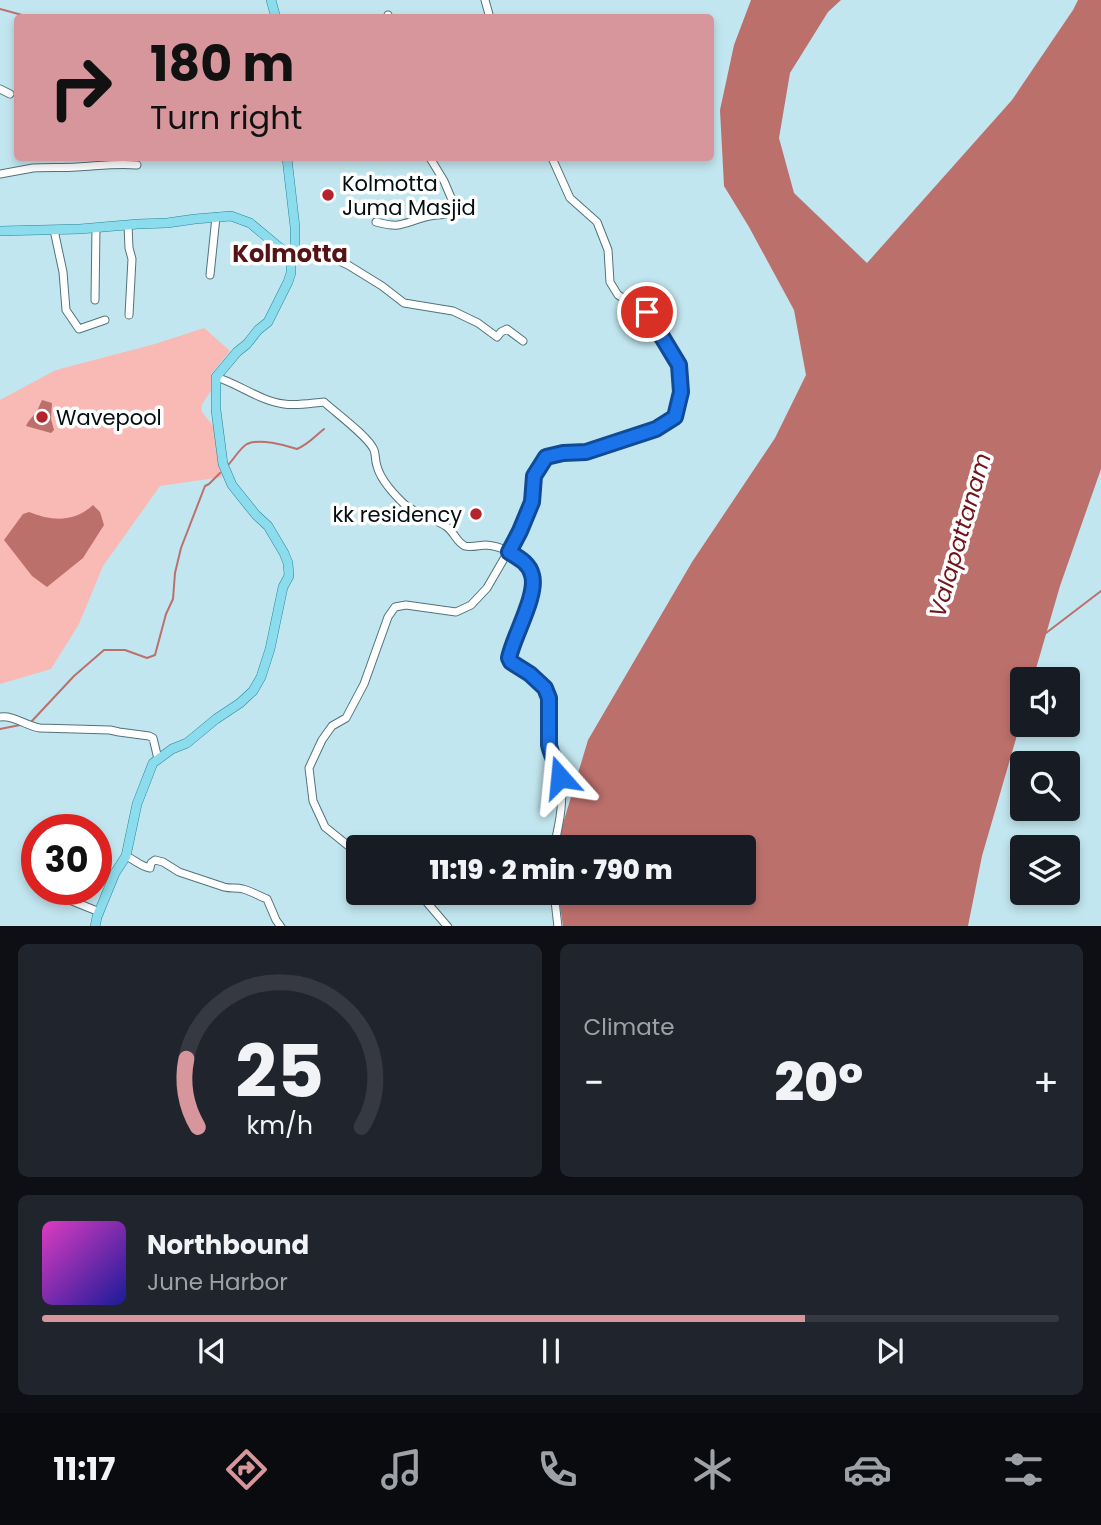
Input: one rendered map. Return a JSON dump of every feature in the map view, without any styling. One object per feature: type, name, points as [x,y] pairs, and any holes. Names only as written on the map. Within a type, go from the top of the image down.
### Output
[{"type":"main road","points":[[96,922],[114,873],[126,856],[137,804],[153,763],[172,749],[187,743],[253,691],[261,677],[270,649],[283,587],[289,576],[284,553],[268,526],[232,485],[223,464],[216,410],[216,377],[268,322],[291,273],[295,227],[287,161]]},
{"type":"main road","points":[[0,232],[96,228],[231,216],[250,223],[291,255]]},
{"type":"street","points":[[0,89],[10,94]]},
{"type":"street","points":[[376,222],[391,226],[406,225],[424,217],[451,214],[455,207],[432,161]]},
{"type":"street","points":[[346,844],[325,827],[313,801],[309,768],[332,726],[346,718],[364,684],[388,617],[395,607],[405,605],[456,612],[471,605],[487,588],[520,531],[532,502],[534,476],[546,457],[586,452],[656,429],[675,417],[681,392],[679,365],[647,312],[618,295],[610,282],[608,250],[597,222],[570,198],[553,161]]},
{"type":"street","points":[[0,174],[32,169],[123,163],[137,165]]},
{"type":"street","points":[[210,275],[216,217]]},
{"type":"street","points":[[128,225],[132,260],[129,315]]},
{"type":"street","points":[[95,300],[96,228]]},
{"type":"street","points":[[54,230],[63,272],[66,310],[79,329],[105,320]]},
{"type":"street","points":[[291,255],[307,258],[321,253],[383,286],[404,303],[453,311],[478,323],[497,337],[507,329],[523,341]]},
{"type":"street","points":[[216,377],[285,405],[324,402],[359,431],[374,450],[377,467],[403,504],[449,528],[462,545],[490,545],[522,559],[528,566],[533,582],[509,658],[545,688],[549,698],[549,745],[556,760],[562,799],[557,835]]},
{"type":"street","points":[[0,717],[6,716],[40,728],[103,729],[149,736],[153,738],[158,759]]},
{"type":"street","points":[[126,856],[144,867],[150,868],[155,860],[163,862],[179,872],[231,889],[238,887],[267,899],[281,926]]},
{"type":"street","points":[[82,905],[97,911],[96,922]]},
{"type":"street","points":[[429,905],[448,926]]},
{"type":"street","points":[[556,905],[558,926]]},
{"type":"shaded area","points":[[204,328],[230,351],[211,374],[213,387],[201,407],[204,415],[215,427],[222,477],[160,486],[103,566],[79,624],[51,669],[0,684],[0,400],[56,370]]},
{"type":"water","name":"Valapattanam","points":[[751,0],[841,0],[828,12],[790,73],[779,138],[794,193],[867,263],[1012,100],[1078,0],[1101,0],[1101,469],[1060,586],[1036,667],[1010,667],[1010,737],[1016,737],[1012,751],[1010,751],[1010,759],[982,856],[968,926],[563,926],[560,905],[756,905],[756,835],[560,835],[588,740],[692,562],[775,438],[806,375],[794,310],[724,186],[720,110],[734,45]]},
{"type":"water","name":"Wavepool","points":[[42,400],[52,403],[51,419],[54,430],[51,433],[26,426]]},
{"type":"water","points":[[93,505],[100,512],[104,525],[83,558],[47,587],[32,576],[4,540],[23,514],[29,512],[62,519],[78,515]]},
{"type":"waterway","points":[[0,9],[18,14]]},
{"type":"waterway","points":[[228,465],[242,448],[252,442],[279,444],[297,449],[324,429]]},
{"type":"waterway","points":[[31,722],[74,676],[104,650],[125,650],[147,658],[155,655],[173,599],[181,548],[205,486],[220,473]]},
{"type":"waterway","points":[[1046,633],[1101,591]]},
{"type":"waterway","points":[[0,729],[20,725]]},
{"type":"place","name":"Kolmotta Juma Masjid","points":[[328,195]]},
{"type":"place","name":"Wavepool","points":[[42,417]]},
{"type":"place","name":"kk residency","points":[[476,514]]},
{"type":"district","name":"Kolmotta","points":[[290,253]]},
{"type":"route","points":[[560,777],[549,745],[549,698],[545,688],[509,658],[533,582],[528,566],[509,552],[532,502],[534,476],[546,457],[586,452],[656,429],[675,417],[681,392],[679,365],[647,312]]}]
